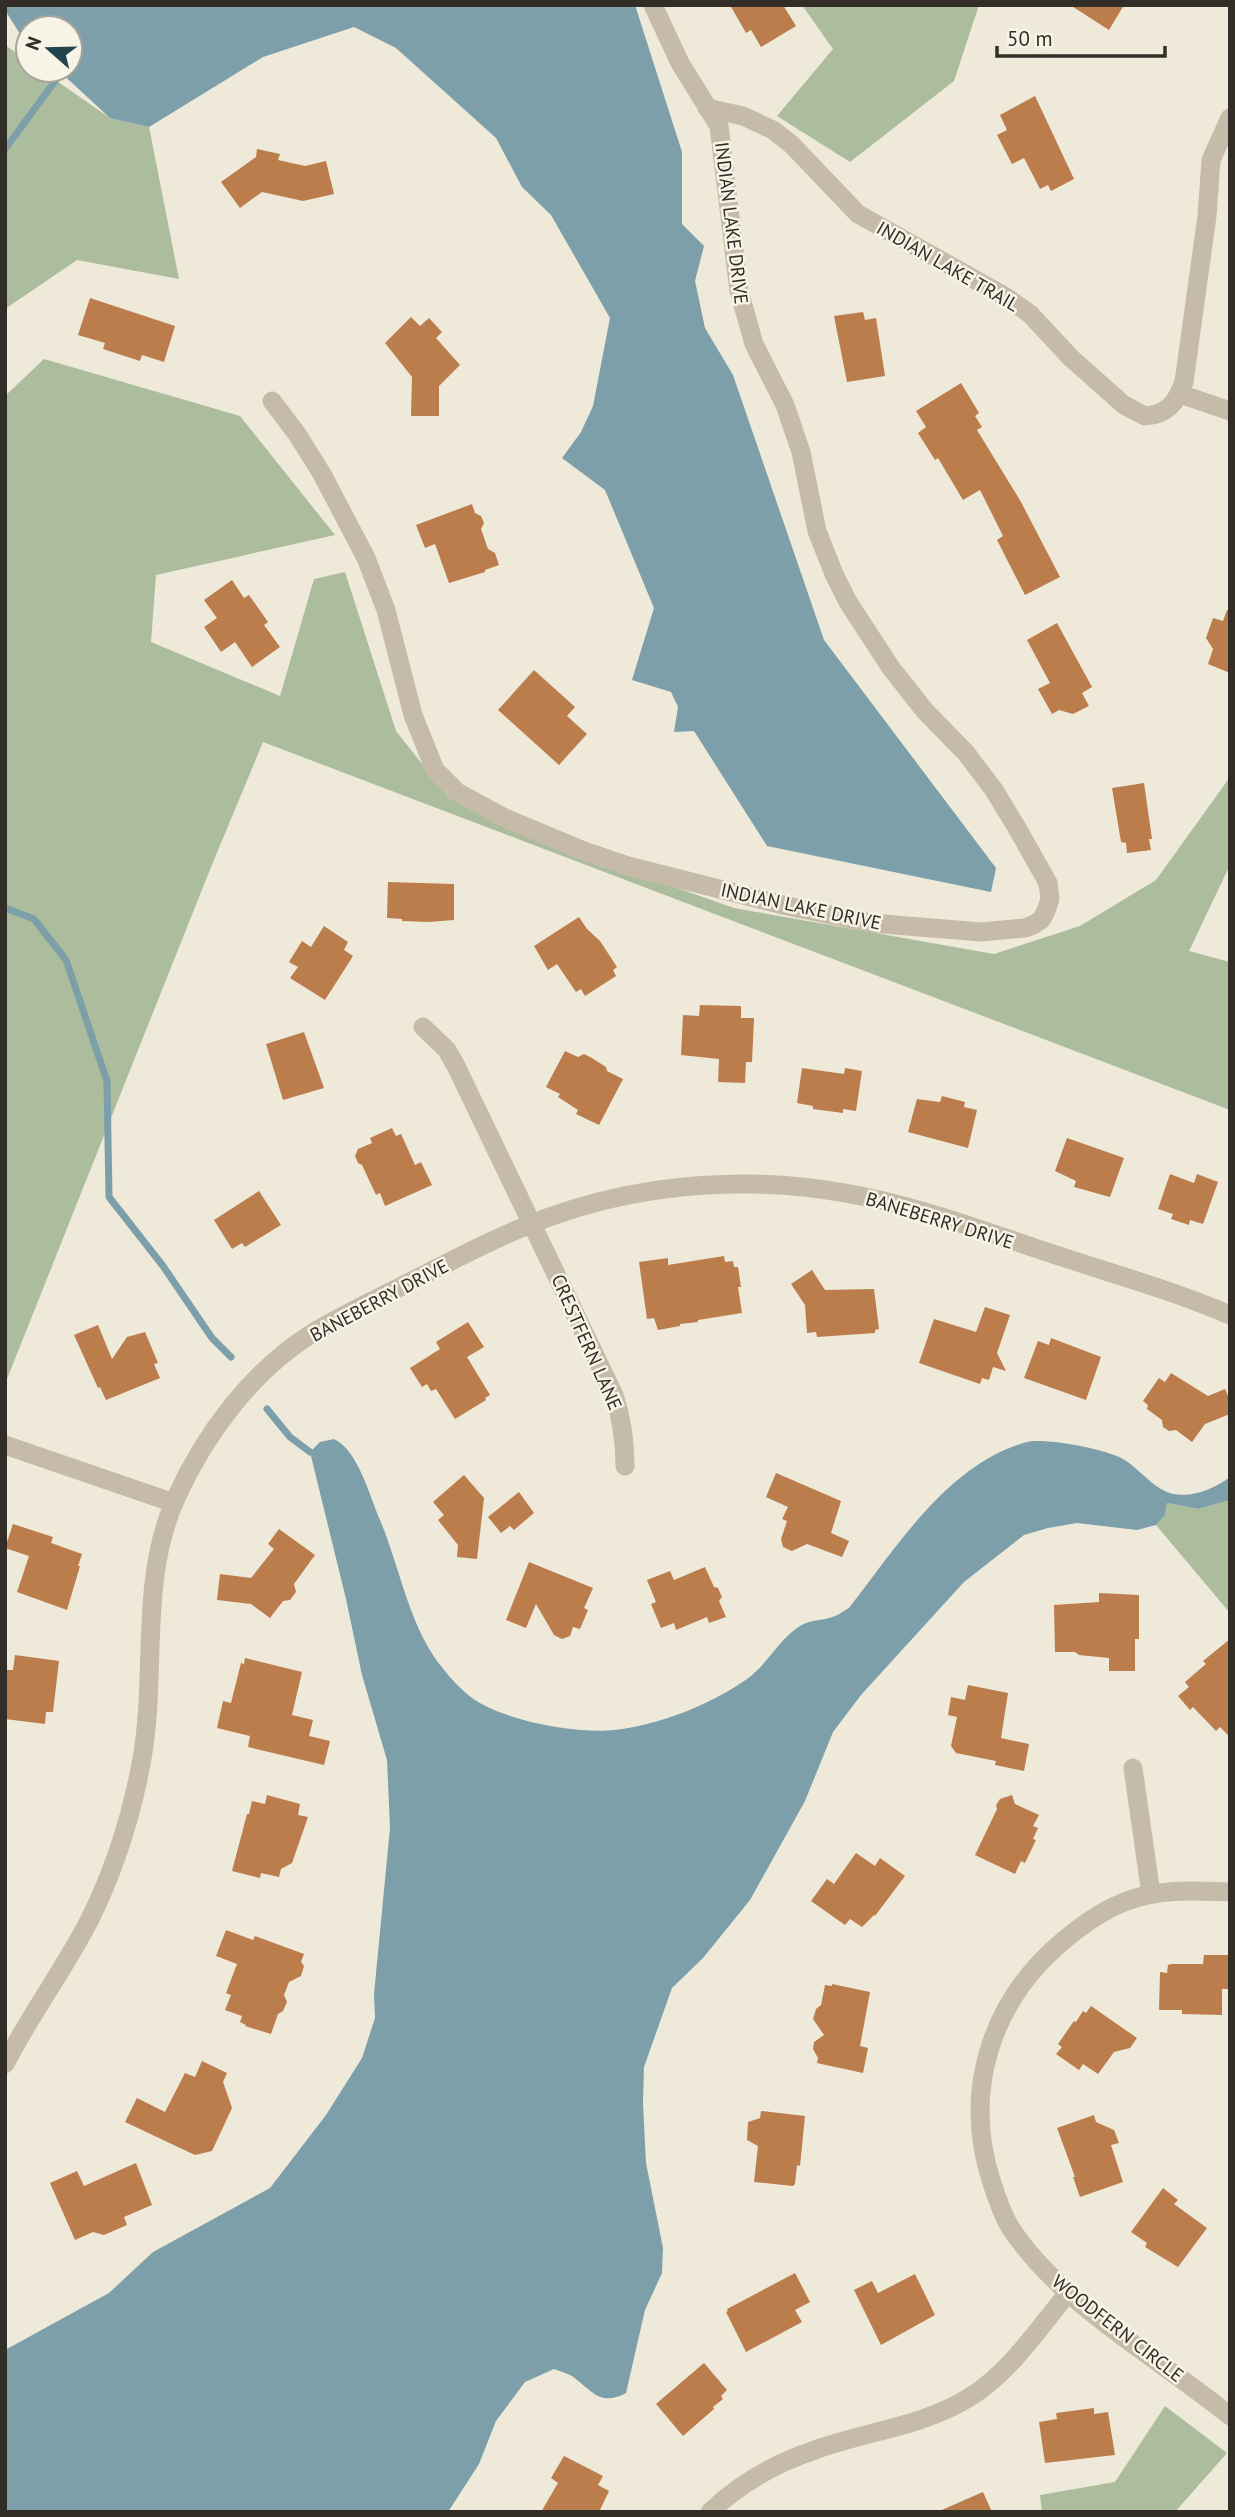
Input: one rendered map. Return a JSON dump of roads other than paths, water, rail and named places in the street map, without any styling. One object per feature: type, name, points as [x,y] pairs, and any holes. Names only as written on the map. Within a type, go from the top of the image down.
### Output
[{"type":"street","name":"INDIAN LAKE DRIVE","points":[[272,401],[322,474],[366,558],[386,610],[413,715],[435,771],[457,792],[505,818],[584,851],[628,866],[787,906],[871,923],[981,932],[1024,928],[1041,920],[1050,900],[1048,883],[1017,828],[994,790],[966,753],[925,711],[891,668],[848,602],[830,564],[817,531],[801,452],[785,405],[754,344],[745,317],[739,291],[719,127],[680,62],[653,5]]},
{"type":"street","name":"INDIAN LAKE TRAIL","points":[[707,107],[743,116],[773,130],[791,144],[858,214],[1006,297],[1030,314],[1071,358],[1124,405],[1145,416],[1152,416],[1166,411],[1180,394]]},
{"type":"street","points":[[1230,118],[1211,160],[1207,216],[1184,382],[1180,394],[1230,411]]},
{"type":"street","name":"CRESTFERN LANE","points":[[423,1027],[447,1050],[614,1395],[622,1419],[625,1466]]},
{"type":"street","name":"BANEBERRY DRIVE","points":[[5,2064],[91,1918],[113,1870],[125,1833],[142,1758],[147,1714],[150,1615],[156,1565],[174,1503],[192,1465],[227,1414],[268,1367],[312,1334],[485,1244],[533,1223],[601,1202],[653,1191],[723,1185],[817,1188],[881,1200],[944,1218],[1230,1315]]},
{"type":"street","points":[[5,1445],[174,1503]]},
{"type":"street","points":[[1133,1768],[1151,1894]]},
{"type":"street","name":"WOODFERN CIRCLE","points":[[1230,1892],[1177,1891],[1128,1900],[1091,1919],[1054,1948],[1033,1970],[1004,2012],[988,2054],[979,2123],[989,2173],[1008,2224],[1030,2255],[1068,2293],[1230,2416]]},
{"type":"street","points":[[710,2512],[735,2490],[789,2460],[816,2449],[925,2418],[970,2397],[1013,2361],[1068,2293]]},
{"type":"water","points":[[5,5],[635,5],[682,152],[682,224],[704,246],[695,281],[705,328],[733,375],[824,640],[996,868],[991,892],[767,846],[694,731],[674,732],[678,707],[671,692],[632,680],[654,608],[605,490],[562,458],[581,432],[593,406],[610,318],[551,215],[522,187],[496,138],[396,48],[354,27],[263,57],[149,127],[110,118],[73,84],[84,84],[84,14],[14,14],[14,24],[5,10]]},
{"type":"water","points":[[334,1439],[350,1453],[362,1475],[414,1618],[433,1655],[450,1677],[467,1694],[497,1711],[537,1723],[579,1730],[614,1730],[666,1719],[701,1705],[747,1679],[800,1626],[831,1618],[849,1608],[916,1521],[935,1501],[977,1466],[1017,1445],[1031,1441],[1055,1442],[1115,1455],[1161,1489],[1178,1495],[1215,1487],[1230,1477],[1230,1500],[1198,1509],[1167,1503],[1165,1515],[1156,1525],[1137,1530],[1077,1523],[1024,1535],[964,1582],[861,1695],[833,1732],[805,1801],[750,1900],[703,1958],[672,1988],[644,2067],[646,2163],[663,2248],[662,2273],[645,2310],[626,2393],[608,2398],[595,2395],[570,2375],[554,2369],[525,2382],[496,2421],[479,2464],[448,2512],[5,2512],[5,2350],[109,2293],[153,2252],[270,2188],[326,2115],[362,2058],[375,2018],[374,1994],[390,1828],[387,1760],[362,1675],[310,1452],[320,1442]]},
{"type":"waterway","points":[[5,149],[53,84]]},
{"type":"waterway","points":[[5,908],[34,919],[66,960],[107,1081],[109,1197],[163,1266],[212,1338],[231,1357]]},
{"type":"waterway","points":[[267,1409],[290,1437],[310,1452]]}]
